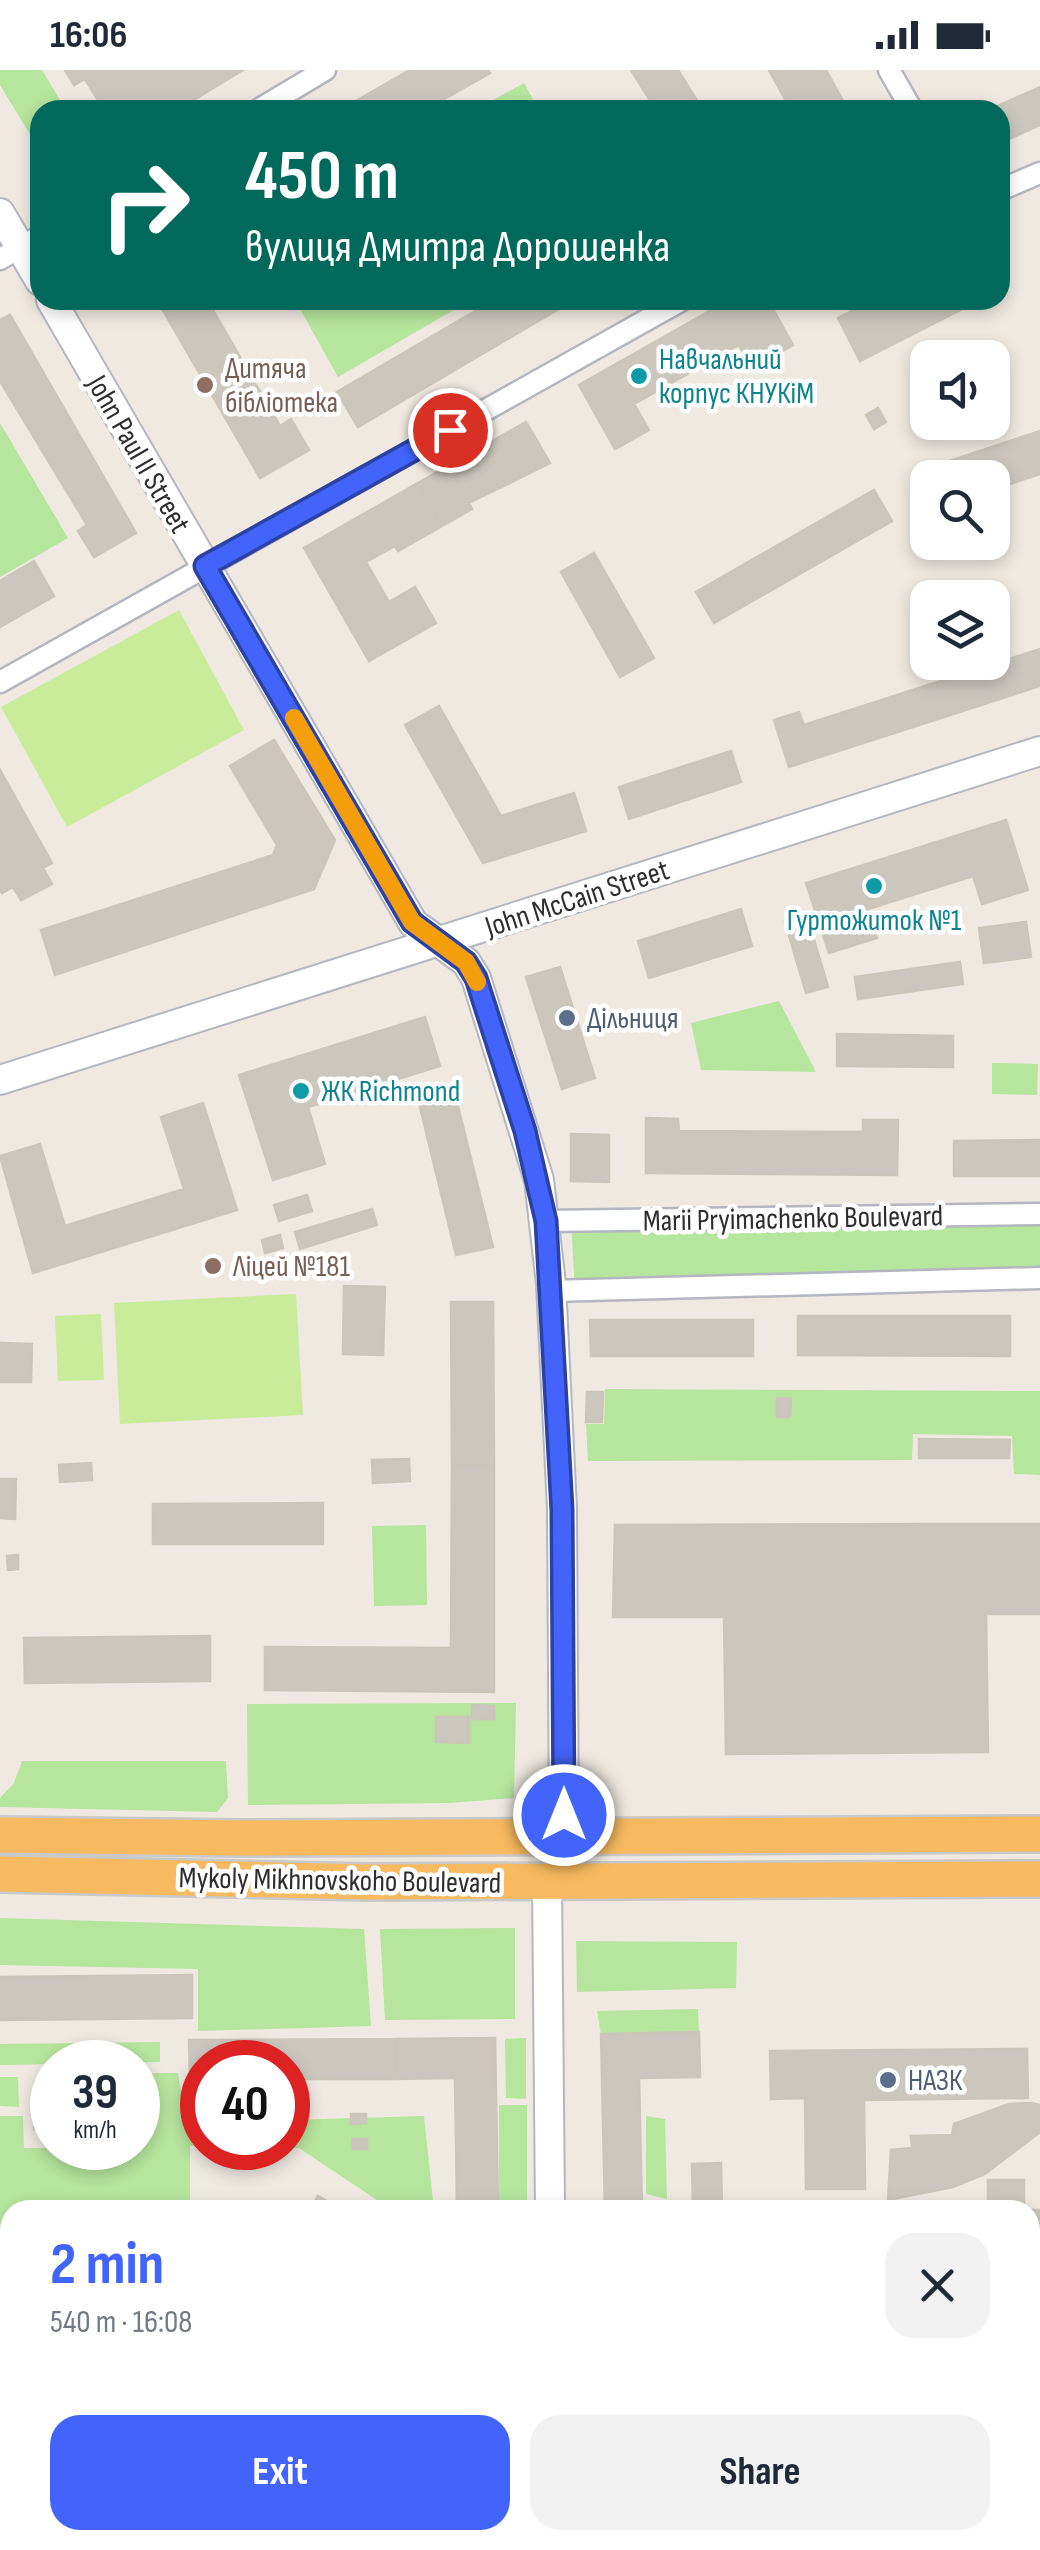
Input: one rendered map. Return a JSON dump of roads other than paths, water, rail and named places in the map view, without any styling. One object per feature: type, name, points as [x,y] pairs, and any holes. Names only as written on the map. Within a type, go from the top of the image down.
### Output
[{"type":"highway","name":"Mykoly Mikhnovskoho Boulevard","points":[[0,1835],[1040,1834]]},
{"type":"highway","name":"Mykoly Mikhnovskoho Boulevard","points":[[0,1874],[547,1882],[1040,1879]]},
{"type":"street","points":[[275,100],[325,70]]},
{"type":"street","points":[[889,70],[906,100]]},
{"type":"street","points":[[1010,186],[1040,174]]},
{"type":"street","points":[[0,213],[20,248]]},
{"type":"street","name":"John Paul II Street","points":[[57,310],[412,922],[466,962],[476,978],[530,1147],[546,1221],[562,1510],[564,1836]]},
{"type":"street","points":[[0,682],[664,310]]},
{"type":"street","name":"John McCain Street","points":[[0,1080],[1040,751]]},
{"type":"street","name":"Marii Pryimachenko Boulevard","points":[[546,1221],[1040,1214]]},
{"type":"street","points":[[551,1291],[1040,1278]]},
{"type":"street","points":[[547,1882],[550,2200]]},
{"type":"place","name":"Навчальний корпус КНУКіМ","points":[[639,376]]},
{"type":"place","name":"Дитяча бібліотека","points":[[205,385]]},
{"type":"place","name":"Гуртожиток №1","points":[[874,886]]},
{"type":"place","name":"Дільниця","points":[[567,1018]]},
{"type":"place","name":"ЖК Richmond","points":[[301,1091]]},
{"type":"place","name":"Ліцей №181","points":[[213,1266]]},
{"type":"place","name":"НАЗК","points":[[888,2080]]}]
